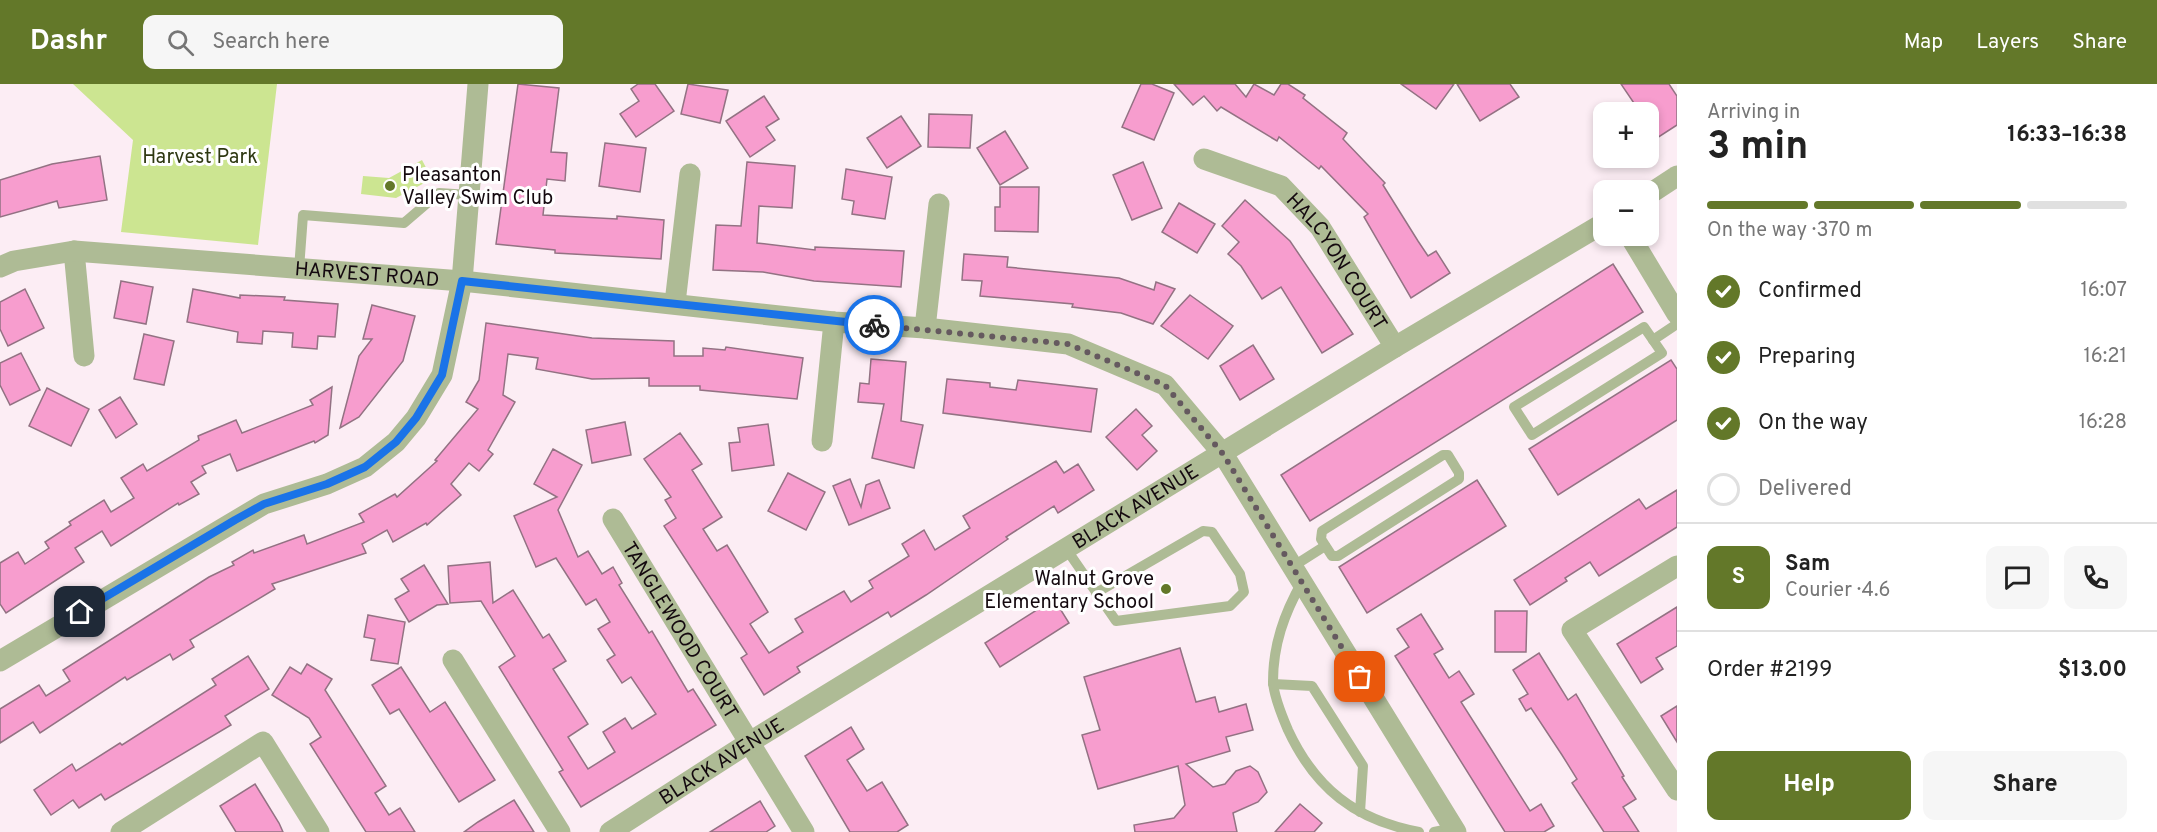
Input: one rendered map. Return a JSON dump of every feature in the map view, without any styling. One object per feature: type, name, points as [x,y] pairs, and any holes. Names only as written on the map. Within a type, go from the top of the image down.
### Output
[{"type":"street","points":[[0,661],[220,528],[264,504],[327,484],[365,467],[396,442],[416,418],[442,375],[462,281],[478,84]]},
{"type":"street","name":"HALCYON COURT","points":[[1203,159],[1281,186],[1320,227],[1395,347]]},
{"type":"street","points":[[675,303],[690,174]]},
{"type":"street","points":[[1659,188],[1677,176]]},
{"type":"street","points":[[925,328],[939,204]]},
{"type":"street","name":"BLACK AVENUE","points":[[610,832],[750,742],[1067,550],[1395,347],[1593,230]]},
{"type":"street","points":[[1636,246],[1677,314]]},
{"type":"street","points":[[74,251],[84,356]]},
{"type":"street","name":"HARVEST ROAD","points":[[0,267],[14,261],[74,251],[462,281],[834,322],[925,328],[1068,344],[1165,385],[1223,454],[1297,574],[1448,831]]},
{"type":"street","points":[[822,441],[834,322]]},
{"type":"street","name":"TANGLEWOOD COURT","points":[[613,519],[804,832]]},
{"type":"street","points":[[1677,566],[1572,630],[1677,790]]},
{"type":"street","points":[[453,660],[560,832]]},
{"type":"street","points":[[121,832],[262,742],[319,832]]},
{"type":"lane","points":[[299,269],[303,215],[404,224],[438,192],[469,195]]},
{"type":"lane","points":[[1653,340],[1677,324]]},
{"type":"lane","points":[[1644,327],[1653,340],[1662,353],[1532,435],[1514,408],[1644,327]]},
{"type":"lane","points":[[1443,455],[1448,455],[1459,473],[1459,479],[1338,556],[1332,556],[1325,546],[1321,539],[1322,531],[1443,455]]},
{"type":"lane","points":[[1067,550],[1096,593],[1116,621],[1230,606],[1244,592],[1240,574],[1212,532],[1203,531],[1096,593]]},
{"type":"lane","points":[[1325,546],[1297,574],[1275,650],[1273,684],[1287,727],[1314,777],[1339,798],[1360,812],[1402,829],[1419,832]]},
{"type":"lane","points":[[1273,684],[1312,686],[1363,766],[1360,812]]},
{"type":"green space","name":"Harvest Park","points":[[73,84],[277,84],[258,245],[121,232],[133,140]]},
{"type":"green space","name":"Pleasanton Valley Swim Club","points":[[422,160],[432,179],[396,198],[361,194],[363,176],[389,178]]},
{"type":"building","points":[[518,84],[559,88],[551,152],[567,153],[565,181],[547,179],[543,215],[617,219],[617,216],[664,220],[661,259],[555,253],[555,250],[496,244]]},
{"type":"building","points":[[638,84],[655,84],[674,111],[636,137],[620,114],[639,101],[631,89]]},
{"type":"building","points":[[688,84],[728,90],[720,123],[681,114]]},
{"type":"building","points":[[1141,84],[1152,84],[1174,93],[1154,140],[1122,127]]},
{"type":"building","points":[[1174,84],[1235,84],[1246,97],[1254,84],[1274,95],[1281,84],[1288,84],[1305,95],[1303,98],[1347,133],[1343,139],[1385,183],[1383,185],[1428,256],[1436,251],[1450,273],[1411,298],[1364,217],[1368,214],[1321,166],[1319,169],[1279,137],[1277,141],[1221,107],[1217,111],[1204,96],[1193,105]]},
{"type":"building","points":[[1401,84],[1454,84],[1436,109]]},
{"type":"building","points":[[1457,84],[1510,84],[1519,97],[1480,121]]},
{"type":"building","points":[[1621,84],[1669,84],[1677,96],[1677,125],[1659,137],[1659,102],[1633,102]]},
{"type":"building","points":[[764,96],[779,119],[766,127],[775,140],[750,157],[726,121]]},
{"type":"building","points":[[929,114],[972,115],[970,148],[928,147]]},
{"type":"building","points":[[901,116],[921,146],[887,168],[867,138]]},
{"type":"building","points":[[1005,131],[1028,168],[1000,185],[977,148]]},
{"type":"building","points":[[605,143],[646,148],[640,192],[599,186]]},
{"type":"building","points":[[100,156],[107,200],[59,208],[57,201],[0,217],[0,180],[52,164]]},
{"type":"building","points":[[747,162],[795,166],[792,208],[759,206],[757,243],[815,250],[815,247],[904,251],[901,287],[814,281],[763,272],[713,270],[716,225],[741,226]]},
{"type":"building","points":[[1143,162],[1162,208],[1132,220],[1113,175]]},
{"type":"building","points":[[846,169],[892,177],[885,219],[852,214],[854,201],[842,199]]},
{"type":"building","points":[[1000,187],[1039,187],[1038,232],[995,231],[995,207],[1000,207]]},
{"type":"building","points":[[1245,200],[1290,241],[1353,334],[1322,353],[1281,287],[1262,299],[1241,266],[1228,254],[1239,242],[1222,226]]},
{"type":"building","points":[[1179,203],[1215,224],[1197,253],[1162,232]]},
{"type":"building","points":[[964,254],[1008,257],[1007,267],[1119,278],[1154,290],[1156,282],[1175,289],[1153,324],[1121,313],[1072,307],[1073,304],[980,296],[982,281],[962,280]]},
{"type":"building","points":[[1613,264],[1643,312],[1310,521],[1281,475]]},
{"type":"building","points":[[121,281],[153,287],[146,324],[114,318]]},
{"type":"building","points":[[25,289],[44,328],[8,346],[0,329],[0,302]]},
{"type":"building","points":[[193,289],[240,298],[240,295],[285,297],[284,300],[338,304],[335,337],[318,336],[317,349],[292,347],[293,333],[263,331],[262,344],[237,342],[238,332],[187,322]]},
{"type":"building","points":[[1190,295],[1233,326],[1208,359],[1161,326]]},
{"type":"building","points":[[372,305],[415,316],[403,361],[359,417],[340,428],[359,356],[372,339],[363,339]]},
{"type":"building","points":[[486,323],[592,338],[674,341],[674,356],[703,356],[703,348],[725,350],[726,347],[803,358],[797,399],[700,390],[700,386],[649,386],[649,378],[592,379],[536,369],[538,358],[508,354],[503,395],[515,402],[488,450],[493,454],[479,471],[469,463],[451,484],[461,495],[427,525],[426,523],[393,542],[387,530],[362,544],[366,553],[272,584],[275,589],[190,640],[194,647],[173,660],[170,654],[127,680],[125,677],[40,733],[33,722],[0,743],[0,709],[39,685],[46,696],[70,681],[63,670],[209,577],[234,565],[232,562],[253,550],[254,553],[304,535],[307,544],[364,522],[359,514],[395,494],[397,497],[437,461],[435,460],[478,409],[466,402],[479,380]]},
{"type":"building","points":[[144,334],[174,341],[164,385],[134,379]]},
{"type":"building","points":[[1253,345],[1274,379],[1240,400],[1220,366]]},
{"type":"building","points":[[21,353],[40,390],[10,405],[0,385],[0,363]]},
{"type":"building","points":[[871,359],[906,362],[901,421],[923,425],[914,468],[872,458],[884,404],[858,402],[860,383],[869,384]]},
{"type":"building","points":[[1671,360],[1677,369],[1677,420],[1558,495],[1529,449]]},
{"type":"building","points":[[947,379],[990,383],[990,387],[1016,390],[1018,380],[1097,389],[1091,432],[943,413]]},
{"type":"building","points":[[332,387],[328,435],[315,443],[314,441],[237,471],[230,454],[202,466],[206,473],[191,482],[199,494],[179,505],[178,503],[111,546],[102,531],[75,548],[84,562],[6,613],[0,604],[0,563],[18,552],[25,564],[49,548],[45,542],[71,525],[69,522],[104,500],[111,512],[134,498],[121,478],[143,464],[147,471],[199,440],[198,436],[236,420],[242,433],[313,405],[310,400]]},
{"type":"building","points":[[47,388],[89,409],[71,446],[29,426]]},
{"type":"building","points":[[120,397],[137,424],[116,438],[99,410]]},
{"type":"building","points":[[1136,409],[1152,426],[1142,435],[1157,451],[1137,470],[1106,437]]},
{"type":"building","points":[[625,422],[631,455],[592,463],[586,430]]},
{"type":"building","points":[[768,424],[774,465],[732,471],[729,443],[740,442],[738,428]]},
{"type":"building","points":[[680,433],[702,464],[692,470],[722,517],[703,529],[717,551],[727,545],[768,612],[750,624],[769,653],[803,632],[795,619],[844,591],[851,602],[873,588],[869,581],[909,556],[902,544],[924,530],[935,550],[970,528],[963,516],[1056,461],[1064,473],[1078,464],[1094,490],[1058,513],[1054,506],[891,617],[888,612],[797,667],[800,672],[764,695],[741,658],[747,654],[664,526],[676,518],[665,500],[671,497],[644,459]]},
{"type":"building","points":[[553,449],[582,465],[558,510],[578,557],[588,551],[602,574],[613,567],[622,583],[619,585],[649,633],[652,631],[688,692],[693,689],[716,725],[581,807],[559,772],[563,770],[499,667],[515,656],[481,601],[450,603],[448,566],[490,562],[493,603],[513,590],[543,638],[549,634],[566,661],[553,669],[588,724],[568,737],[588,769],[615,752],[603,732],[625,718],[632,729],[656,714],[631,677],[622,683],[607,660],[615,655],[598,629],[610,622],[596,599],[586,605],[556,558],[536,567],[514,516],[557,497],[534,484]]},
{"type":"building","points":[[788,473],[825,492],[806,530],[768,511]]},
{"type":"building","points":[[850,479],[861,507],[866,485],[879,480],[890,508],[849,525],[833,486]]},
{"type":"building","points":[[1477,480],[1506,526],[1367,613],[1339,567]]},
{"type":"building","points":[[1677,490],[1677,527],[1599,576],[1590,562],[1565,578],[1567,581],[1530,605],[1514,580],[1639,499],[1646,509]]},
{"type":"building","points":[[424,565],[448,604],[437,605],[409,622],[395,599],[409,591],[401,579]]},
{"type":"building","points":[[1054,599],[1069,623],[1000,667],[985,643]]},
{"type":"building","points":[[1677,607],[1677,646],[1656,658],[1663,669],[1641,683],[1617,644]]},
{"type":"building","points":[[1495,611],[1527,611],[1526,652],[1495,652]]},
{"type":"building","points":[[1421,614],[1443,649],[1434,654],[1449,678],[1459,671],[1474,694],[1461,702],[1530,811],[1541,804],[1554,826],[1544,832],[1505,832],[1395,656],[1409,647],[1397,629]]},
{"type":"building","points":[[368,615],[405,622],[398,664],[371,660],[375,639],[364,637]]},
{"type":"building","points":[[1180,648],[1196,702],[1215,697],[1219,712],[1246,704],[1253,730],[1226,737],[1230,751],[1186,764],[1213,787],[1225,784],[1236,771],[1250,766],[1258,772],[1267,792],[1258,802],[1233,813],[1237,832],[1135,832],[1134,825],[1174,818],[1185,805],[1178,766],[1098,789],[1082,735],[1100,730],[1084,677]]},
{"type":"building","points":[[1539,653],[1568,700],[1576,694],[1624,776],[1622,777],[1636,799],[1623,807],[1639,832],[1604,832],[1572,783],[1577,779],[1562,755],[1531,708],[1526,711],[1519,699],[1528,694],[1513,670]]},
{"type":"building","points":[[248,656],[269,689],[225,716],[231,725],[105,800],[101,794],[79,808],[73,800],[51,815],[34,790],[72,764],[76,771],[120,743],[122,745],[216,685],[212,679]]},
{"type":"building","points":[[307,664],[332,679],[325,690],[386,786],[375,793],[389,815],[400,808],[415,832],[366,832],[310,744],[321,737],[309,718],[272,695],[290,667],[301,674]]},
{"type":"building","points":[[401,667],[430,712],[445,702],[495,780],[459,802],[399,709],[390,714],[372,685]]},
{"type":"building","points":[[1677,706],[1677,742],[1661,716]]},
{"type":"building","points":[[851,727],[864,749],[847,760],[867,791],[882,782],[908,825],[897,832],[850,832],[805,756]]},
{"type":"building","points":[[255,784],[283,832],[236,832],[220,806]]},
{"type":"building","points":[[514,800],[534,832],[464,832],[478,822]]},
{"type":"building","points":[[760,801],[775,826],[766,832],[710,832]]},
{"type":"building","points":[[1300,804],[1322,823],[1314,832],[1275,832]]},
{"type":"way so far","points":[[874,325],[925,328],[1068,344],[1165,385],[1223,454],[1360,677]]},
{"type":"place","name":"Pleasanton Valley Swim Club","points":[[390,186]]},
{"type":"place","name":"Walnut Grove Elementary School","points":[[1166,589]]},
{"type":"route","points":[[80,612],[264,504],[327,484],[365,467],[396,442],[416,418],[442,375],[462,281],[874,325]]}]
